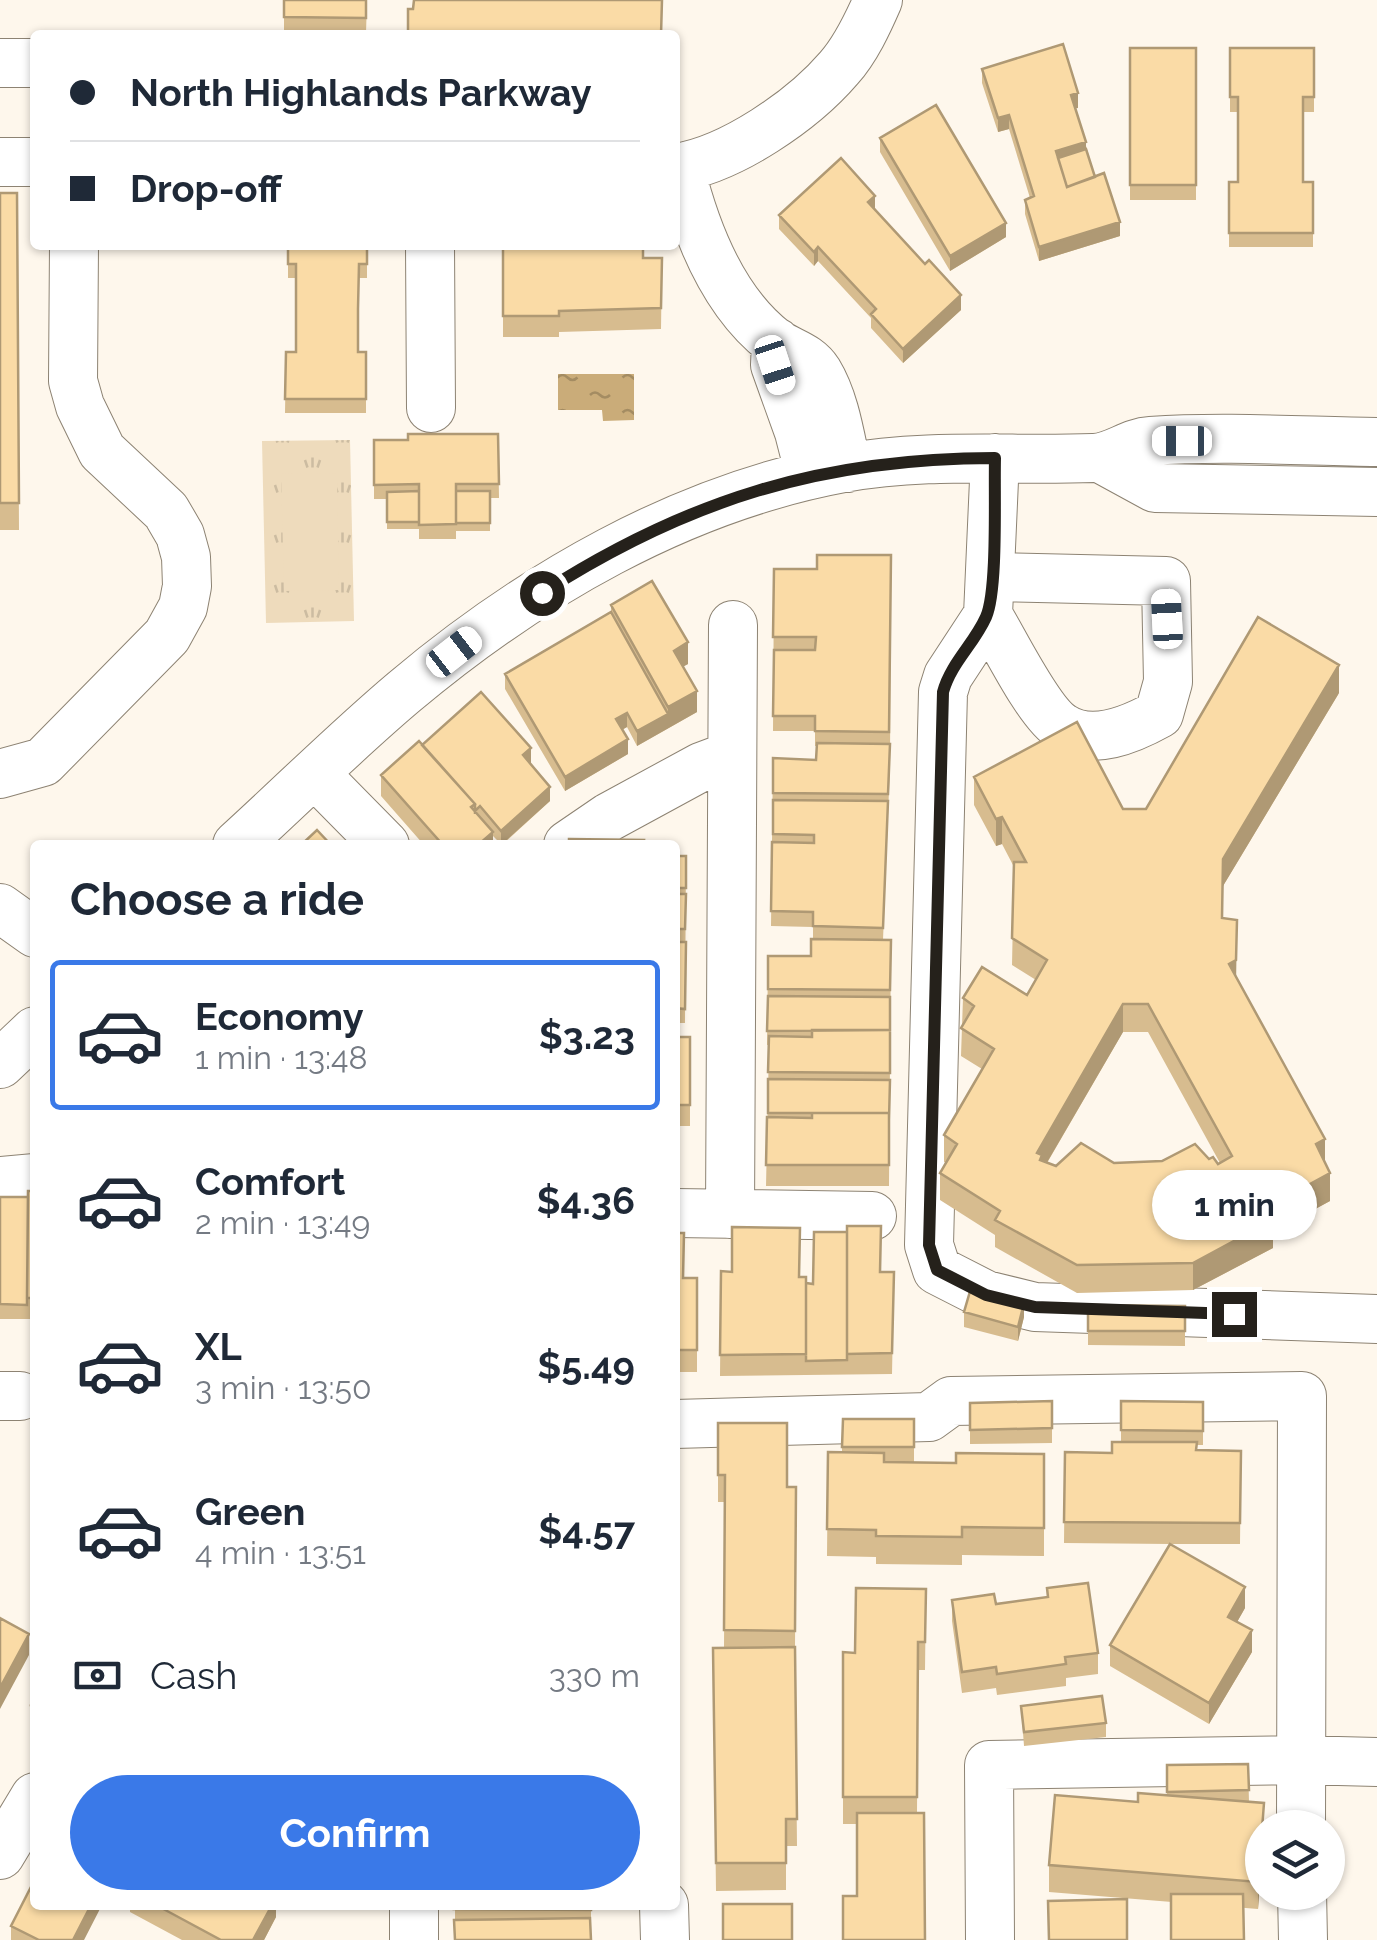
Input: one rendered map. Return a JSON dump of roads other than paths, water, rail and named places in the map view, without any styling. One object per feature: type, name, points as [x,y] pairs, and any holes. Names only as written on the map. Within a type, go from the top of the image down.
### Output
[{"type":"street","points":[[680,167],[731,148],[789,114],[842,65],[860,5]]},
{"type":"street","points":[[0,63],[30,63]]},
{"type":"street","points":[[0,162],[30,162]]},
{"type":"street","points":[[680,175],[691,213],[720,276],[776,342],[775,365],[799,432],[829,472]]},
{"type":"street","points":[[0,774],[43,762],[167,636],[183,607],[187,586],[186,557],[166,511],[102,451],[80,406],[73,381],[74,250]]},
{"type":"street","points":[[430,250],[431,408]]},
{"type":"street","points":[[243,840],[404,692],[480,632],[572,573],[718,502],[829,472],[910,460],[1100,458],[1146,441],[1377,442]]},
{"type":"street","points":[[995,458],[990,596],[943,692],[929,1245],[937,1270],[986,1295],[1035,1307],[1377,1319]]},
{"type":"street","points":[[1100,458],[1156,488],[1377,492]]},
{"type":"street","points":[[730,1214],[733,625]]},
{"type":"street","points":[[575,840],[702,767],[732,761]]},
{"type":"street","points":[[315,774],[380,840]]},
{"type":"street","points":[[0,908],[30,929]]},
{"type":"street","points":[[0,1064],[30,1036]]},
{"type":"street","points":[[0,1182],[30,1179]]},
{"type":"street","points":[[680,1213],[872,1216]]},
{"type":"street","points":[[680,1424],[928,1418],[951,1401],[1302,1396],[1301,1810]]},
{"type":"street","points":[[990,1940],[989,1766],[1377,1762]]},
{"type":"street","points":[[0,1775],[30,1787]]},
{"type":"street","points":[[0,1855],[30,1805]]},
{"type":"street","points":[[414,1910],[414,1940]]},
{"type":"street","points":[[664,1910],[664,1940]]},
{"type":"street","points":[[1302,1910],[1303,1940]]},
{"type":"water","points":[[558,374],[634,374],[634,420],[603,421],[602,410],[558,410]]}]
